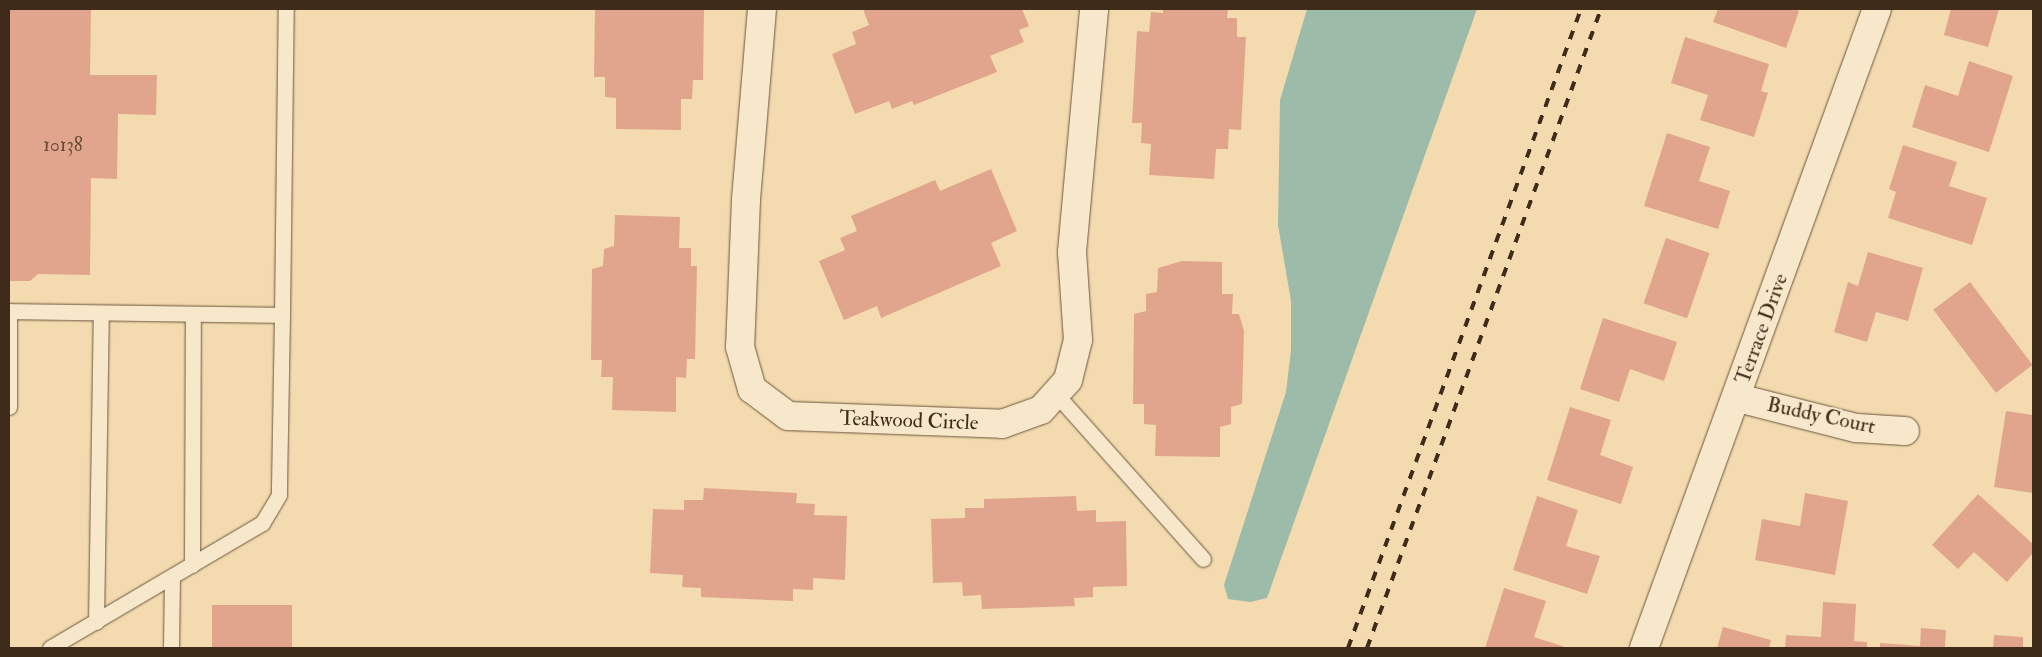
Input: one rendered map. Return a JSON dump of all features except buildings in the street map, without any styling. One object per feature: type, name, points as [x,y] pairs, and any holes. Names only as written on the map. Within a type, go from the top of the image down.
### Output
[{"type":"street","name":"Teakwood Circle","points":[[762,9],[746,200],[740,347],[752,389],[788,416],[1002,424],[1041,410],[1056,394],[1068,380],[1078,340],[1072,252],[1094,9]]},
{"type":"street","name":"Terrace Drive","points":[[1644,648],[1738,398],[1877,9]]},
{"type":"street","name":"Buddy Court","points":[[1738,398],[1856,428],[1905,431]]},
{"type":"lane","points":[[50,648],[262,523],[278,495],[286,9]]},
{"type":"lane","points":[[9,407],[9,311],[282,315]]},
{"type":"lane","points":[[96,622],[101,313]]},
{"type":"lane","points":[[192,565],[193,314]]},
{"type":"lane","points":[[1056,394],[1203,559]]},
{"type":"lane","points":[[171,648],[172,577]]},
{"type":"shaded area","points":[[1307,9],[1477,9],[1267,598],[1250,602],[1228,599],[1224,585],[1286,392],[1291,350],[1291,301],[1278,225],[1280,100]]},
{"type":"railway","points":[[1348,648],[1581,9]]},
{"type":"railway","points":[[1367,648],[1601,9]]}]
